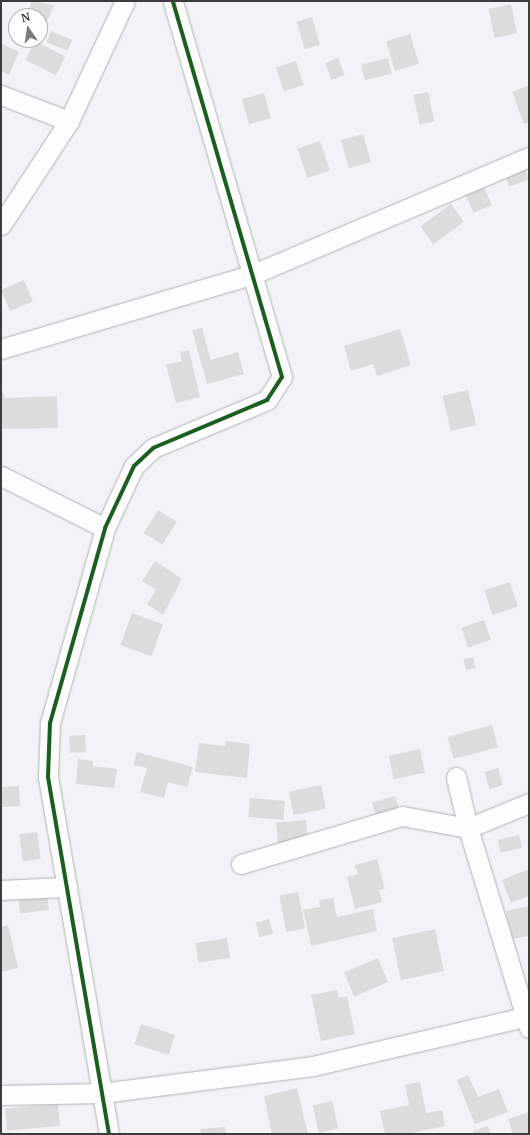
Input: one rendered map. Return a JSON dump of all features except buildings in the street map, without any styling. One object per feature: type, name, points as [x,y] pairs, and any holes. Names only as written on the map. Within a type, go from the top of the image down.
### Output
[{"type":"street","points":[[1,225],[69,121],[125,1]]},
{"type":"street","points":[[109,1134],[48,777],[50,723],[106,528],[134,466],[152,448],[267,400],[282,377],[173,1]]},
{"type":"street","points":[[1,95],[69,121]]},
{"type":"street","points":[[1,349],[251,274],[529,157]]},
{"type":"street","points":[[1,476],[106,528]]},
{"type":"street","points":[[1,1095],[102,1093],[312,1066],[528,1020],[468,828],[456,777]]},
{"type":"street","points":[[241,864],[402,816],[468,828],[529,803]]},
{"type":"street","points":[[1,890],[67,887]]},
{"type":"cycle path","points":[[109,1134],[48,777],[50,723],[105,528],[134,466],[153,448],[267,400],[282,377],[173,1]]}]
